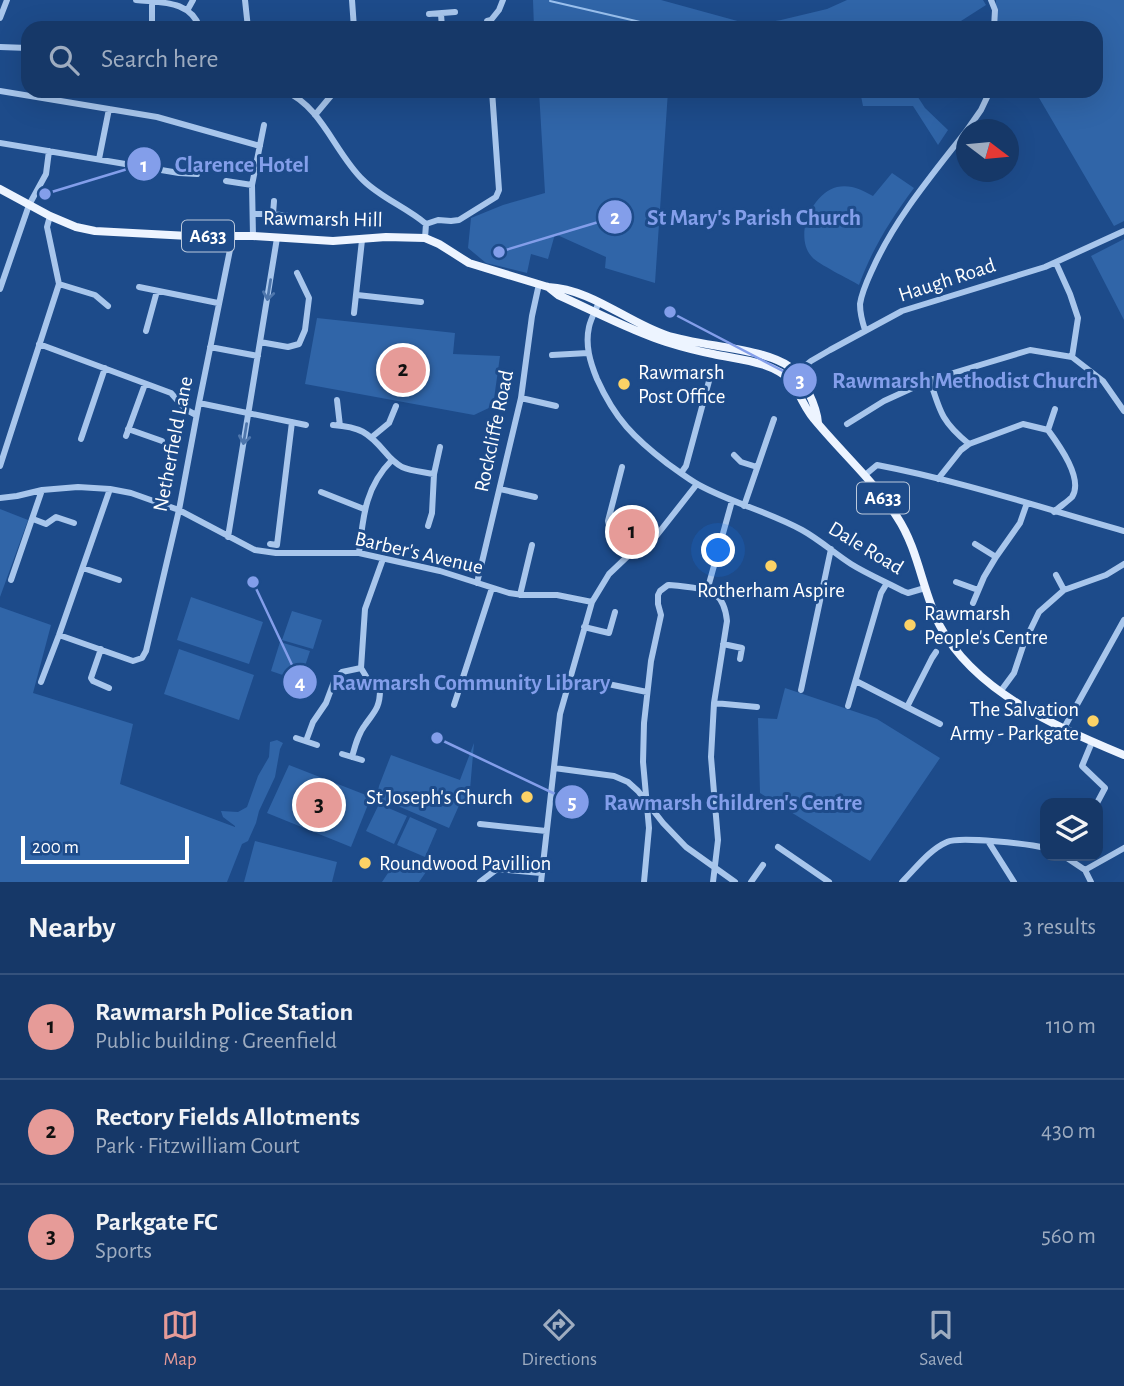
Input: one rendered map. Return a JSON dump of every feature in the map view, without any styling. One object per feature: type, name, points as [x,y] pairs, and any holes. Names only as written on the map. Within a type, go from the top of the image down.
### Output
[{"type":"main road","name":"A633","points":[[0,189],[52,217]]},
{"type":"main road","name":"Rawmarsh Hill","points":[[52,217],[95,231],[333,241],[425,238]]},
{"type":"main road","name":"A633","points":[[425,238],[469,263],[544,286],[561,288],[599,302],[665,335],[772,358],[796,372],[806,386],[818,422]]},
{"type":"main road","name":"A633","points":[[544,286],[558,295],[663,341],[758,363],[772,368],[793,382],[814,419],[896,514],[906,530],[925,588]]},
{"type":"main road","name":"Dale Road","points":[[925,588],[940,625],[959,654],[976,672],[1016,703],[1092,742],[1124,755]]},
{"type":"street","points":[[0,18],[7,0]]},
{"type":"street","points":[[136,0],[180,6],[188,9],[196,21]]},
{"type":"street","points":[[188,9],[193,0]]},
{"type":"street","points":[[245,0],[247,21]]},
{"type":"street","points":[[352,0],[354,21]]},
{"type":"street","points":[[487,21],[499,10],[503,0]]},
{"type":"street","points":[[991,0],[995,10],[994,21]]},
{"type":"street","points":[[152,2],[152,21]]},
{"type":"street","points":[[429,15],[455,12]]},
{"type":"street","points":[[441,14],[442,21]]},
{"type":"street","points":[[0,47],[21,48]]},
{"type":"street","points":[[0,91],[21,94]]},
{"type":"street","points":[[42,98],[173,120],[260,146]]},
{"type":"street","points":[[297,98],[315,116],[363,180],[426,224]]},
{"type":"street","points":[[315,116],[329,98]]},
{"type":"street","points":[[426,224],[438,220],[459,220],[496,197],[499,190],[492,98]]},
{"type":"street","points":[[975,119],[987,98]]},
{"type":"street","points":[[99,159],[109,109]]},
{"type":"street","points":[[253,236],[252,185],[264,125]]},
{"type":"street","points":[[0,143],[197,174]]},
{"type":"street","points":[[865,330],[860,303],[880,251],[901,218],[956,145]]},
{"type":"street","points":[[0,289],[29,205],[44,178],[49,151]]},
{"type":"street","points":[[230,184],[252,185]]},
{"type":"street","points":[[273,214],[274,201]]},
{"type":"street","points":[[253,214],[288,216]]},
{"type":"street","points":[[0,467],[59,284],[47,228],[52,217]]},
{"type":"street","points":[[425,238],[426,224]]},
{"type":"street","name":"Haugh Road","points":[[789,379],[811,361],[902,311],[1056,263],[1124,231]]},
{"type":"street","name":"Netherfield Lane","points":[[101,649],[133,661],[142,658],[146,651],[179,510],[198,402],[233,235]]},
{"type":"street","points":[[228,537],[277,238]]},
{"type":"street","points":[[355,313],[362,240]]},
{"type":"street","points":[[1056,263],[1077,318],[1072,357]]},
{"type":"street","points":[[260,342],[288,347],[299,344],[305,330],[309,298],[297,273]]},
{"type":"street","points":[[59,284],[95,295],[108,306]]},
{"type":"street","name":"Rockcliffe Road","points":[[477,583],[521,398],[532,316],[544,286]]},
{"type":"street","points":[[139,287],[218,303]]},
{"type":"street","points":[[146,331],[157,291]]},
{"type":"street","points":[[357,295],[421,302]]},
{"type":"street","points":[[552,355],[589,353],[589,326],[599,302]]},
{"type":"street","points":[[39,344],[173,394],[185,409],[196,415]]},
{"type":"street","points":[[210,347],[258,356]]},
{"type":"street","points":[[847,424],[884,401],[930,380],[1030,350],[1072,357],[1103,381],[1124,411]]},
{"type":"street","name":"Dale Road","points":[[589,353],[605,396],[622,424],[681,473],[732,502],[811,535],[851,564],[906,592],[925,588]]},
{"type":"street","points":[[80,439],[105,369]]},
{"type":"street","points":[[681,473],[686,466],[712,370]]},
{"type":"street","points":[[930,380],[939,410],[952,430],[969,444]]},
{"type":"street","points":[[145,384],[127,432],[162,441]]},
{"type":"street","points":[[521,398],[556,406]]},
{"type":"street","points":[[337,400],[336,425],[362,430],[403,468],[434,474]]},
{"type":"street","points":[[198,402],[306,425]]},
{"type":"street","points":[[372,437],[389,423],[396,406]]},
{"type":"street","points":[[1048,430],[1055,409]]},
{"type":"street","points":[[744,506],[774,419]]},
{"type":"street","points":[[270,544],[277,545],[292,422]]},
{"type":"street","points":[[938,479],[969,444],[1023,424],[1048,430],[1063,451],[1076,482],[1072,496],[1054,512]]},
{"type":"street","points":[[428,526],[440,447]]},
{"type":"street","points":[[734,455],[741,462],[757,467]]},
{"type":"street","points":[[359,553],[364,509],[375,480],[392,460]]},
{"type":"street","points":[[865,475],[877,465],[938,479],[1124,531]]},
{"type":"street","points":[[622,467],[609,515],[609,526],[629,555]]},
{"type":"street","points":[[541,882],[561,714],[592,602],[609,574],[629,555],[657,535],[697,484]]},
{"type":"street","name":"Barber's Avenue","points":[[0,498],[78,487],[110,489],[131,493],[179,510],[255,550],[276,553],[359,553],[440,571],[520,595],[557,596],[592,602]]},
{"type":"street","points":[[41,682],[110,489]]},
{"type":"street","points":[[500,489],[536,497]]},
{"type":"street","points":[[11,580],[42,490]]},
{"type":"street","points":[[321,492],[364,509]]},
{"type":"street","points":[[707,591],[732,502]]},
{"type":"street","points":[[973,603],[984,576],[1020,523],[1027,503]]},
{"type":"street","points":[[33,519],[46,524],[56,517],[74,523]]},
{"type":"street","points":[[975,544],[996,557]]},
{"type":"street","points":[[520,595],[532,545]]},
{"type":"street","points":[[800,690],[831,549]]},
{"type":"street","points":[[352,757],[360,734],[375,714],[380,699],[380,690],[361,668],[365,609],[383,559]]},
{"type":"street","points":[[1000,691],[1014,673],[1024,643],[1039,612],[1064,590],[1106,575],[1124,564]]},
{"type":"street","points":[[83,568],[118,580]]},
{"type":"street","points":[[1056,575],[1064,590]]},
{"type":"street","points":[[956,582],[978,590]]},
{"type":"street","points":[[848,706],[881,593],[887,583]]},
{"type":"street","points":[[644,882],[649,828],[643,762],[644,723],[660,620],[658,595],[668,585],[716,595],[725,609],[727,621],[714,703],[711,757],[718,841],[713,882]]},
{"type":"street","points":[[454,705],[492,588]]},
{"type":"street","points":[[584,627],[609,633],[615,612]]},
{"type":"street","points":[[1064,728],[1124,620]]},
{"type":"street","points":[[59,635],[101,649],[90,678],[109,688]]},
{"type":"street","points":[[723,643],[742,648],[740,659]]},
{"type":"street","points":[[907,707],[936,652]]},
{"type":"street","points":[[306,741],[335,679],[342,672],[361,668]]},
{"type":"street","points":[[856,681],[940,724]]},
{"type":"street","points":[[603,683],[647,692]]},
{"type":"street","points":[[714,703],[757,707]]},
{"type":"street","points":[[296,738],[317,745]]},
{"type":"street","points":[[1092,742],[1082,766],[1105,788],[1100,798]]},
{"type":"street","points":[[342,754],[362,760]]},
{"type":"street","points":[[554,768],[619,777],[633,785],[686,847],[735,882]]},
{"type":"street","points":[[480,824],[546,831]]},
{"type":"street","points":[[902,882],[935,849],[950,840],[1040,847]]},
{"type":"street","points":[[988,841],[1014,882]]},
{"type":"street","points":[[778,847],[829,882]]},
{"type":"street","points":[[1084,870],[1123,851]]},
{"type":"street","points":[[1071,861],[1084,870],[1091,882]]},
{"type":"street","points":[[751,882],[764,865]]},
{"type":"street","points":[[480,882],[497,869],[541,873]]},
{"type":"shaded area","points":[[533,0],[661,0],[737,21],[534,21]]},
{"type":"shaded area","points":[[847,0],[983,0],[986,5],[961,21],[775,21],[827,9]]},
{"type":"shaded area","points":[[996,0],[1124,0],[1124,221],[1114,226],[1039,98],[1103,98],[1103,21],[996,21]]},
{"type":"shaded area","points":[[539,98],[668,98],[655,283],[605,268],[606,257],[555,234],[548,259],[531,254],[527,273],[486,263],[468,248],[471,218],[545,193]]},
{"type":"shaded area","points":[[861,98],[919,98],[948,130],[938,145],[913,106],[863,106]]},
{"type":"shaded area","points":[[892,173],[914,188],[883,235],[859,285],[812,257],[804,238],[808,216],[813,206],[828,191],[847,186],[873,196]]},
{"type":"shaded area","points":[[1124,239],[1124,320],[1091,256]]},
{"type":"shaded area","points":[[317,318],[455,333],[453,354],[500,356],[493,406],[474,415],[305,384]]},
{"type":"shaded area","points":[[0,509],[28,520],[0,597]]},
{"type":"shaded area","points":[[191,597],[263,622],[249,664],[177,640]]},
{"type":"shaded area","points":[[0,607],[51,625],[33,693],[133,724],[120,784],[235,827],[223,817],[221,811],[238,812],[247,807],[258,776],[269,757],[270,742],[277,740],[283,743],[275,777],[248,841],[242,844],[227,882],[0,882]]},
{"type":"shaded area","points":[[292,611],[322,620],[313,649],[282,640]]},
{"type":"shaded area","points":[[280,642],[310,651],[300,681],[271,671]]},
{"type":"shaded area","points":[[179,649],[254,675],[239,720],[164,694]]},
{"type":"shaded area","points":[[785,688],[877,719],[940,758],[870,861],[760,793],[758,718],[777,719]]},
{"type":"shaded area","points":[[474,743],[469,801],[461,801],[449,828],[377,797],[391,755],[460,780]]},
{"type":"shaded area","points":[[289,765],[371,797],[351,847],[267,813]]},
{"type":"shaded area","points":[[379,804],[407,816],[394,844],[366,831]]},
{"type":"shaded area","points":[[410,817],[437,829],[425,857],[397,845]]},
{"type":"shaded area","points":[[255,841],[337,862],[332,882],[244,882]]},
{"type":"shaded area","points":[[398,858],[426,872],[419,882],[382,882]]},
{"type":"waterway","points":[[550,1],[636,21]]},
{"type":"place","name":"Clarence Hotel","points":[[45,194]]},
{"type":"place","name":"St Mary's Parish Church","points":[[499,252]]},
{"type":"place","name":"Rawmarsh Methodist Church","points":[[670,312]]},
{"type":"place","name":"Rectory Fields Allotments","points":[[403,370]]},
{"type":"place","name":"Rawmarsh Post Office","points":[[624,384]]},
{"type":"place","name":"Rawmarsh Police Station","points":[[632,532]]},
{"type":"place","name":"Rotherham Aspire","points":[[771,566]]},
{"type":"place","name":"Rawmarsh Community Library","points":[[253,582]]},
{"type":"place","name":"Rawmarsh People's Centre","points":[[910,625]]},
{"type":"place","name":"The Salvation Army - Parkgate","points":[[1093,721]]},
{"type":"place","name":"Rawmarsh Children's Centre","points":[[437,738]]},
{"type":"place","name":"St Joseph's Church","points":[[527,797]]},
{"type":"place","name":"Parkgate FC","points":[[319,805]]},
{"type":"place","name":"Roundwood Pavillion","points":[[365,863]]}]
